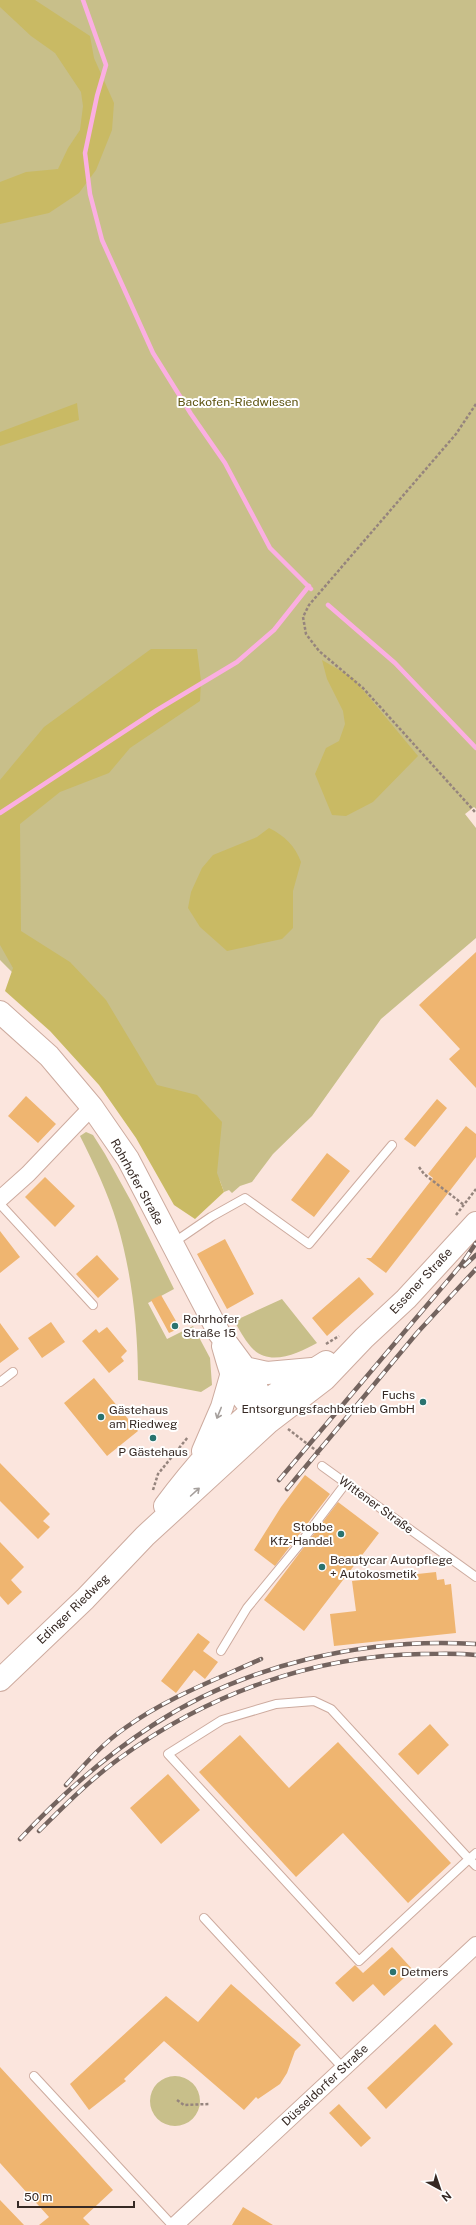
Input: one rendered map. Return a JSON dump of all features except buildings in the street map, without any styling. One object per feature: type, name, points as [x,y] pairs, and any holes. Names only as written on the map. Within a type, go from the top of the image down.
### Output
[{"type":"main road","name":"Rohrhofer Straße","points":[[0,1012],[49,1056],[92,1107],[128,1159],[238,1372],[267,1415]]},
{"type":"main road","name":"Essener Straße","points":[[267,1415],[326,1379],[364,1338],[406,1299],[476,1223]]},
{"type":"main road","name":"Essener Straße","points":[[267,1415],[318,1358],[364,1338]]},
{"type":"main road","points":[[197,1463],[238,1372],[267,1373],[318,1358]]},
{"type":"main road","name":"Edinger Riedweg","points":[[145,1536],[197,1463],[267,1415]]},
{"type":"main road","name":"Edinger Riedweg","points":[[0,1680],[85,1599],[145,1536],[267,1415]]},
{"type":"street","points":[[0,1199],[28,1174],[92,1107]]},
{"type":"street","name":"Düsseldorfer Straße","points":[[173,2225],[476,1945]]},
{"type":"lane","points":[[171,1244],[211,1217],[245,1198],[309,1244],[392,1145]]},
{"type":"lane","points":[[0,1204],[93,1305]]},
{"type":"lane","points":[[0,1382],[13,1372]]},
{"type":"lane","name":"Wittener Straße","points":[[322,1466],[476,1577]]},
{"type":"lane","points":[[221,1650],[248,1608],[299,1545],[346,1483]]},
{"type":"lane","points":[[476,1853],[469,1859],[359,1961],[168,1754],[222,1720],[276,1704],[314,1701],[331,1709],[469,1859],[476,1866]]},
{"type":"lane","points":[[204,1918],[343,2068]]},
{"type":"lane","points":[[34,2076],[173,2225]]},
{"type":"path","points":[[476,404],[446,446],[308,605],[303,617],[306,634],[319,651],[363,688],[476,812]]},
{"type":"path","points":[[419,1166],[424,1174],[464,1205]]},
{"type":"path","points":[[455,1217],[476,1189]]},
{"type":"path","points":[[318,1358],[343,1333]]},
{"type":"path","points":[[267,1415],[318,1452],[322,1466]]},
{"type":"path","points":[[150,1496],[158,1474],[190,1434]]},
{"type":"path","points":[[177,2100],[184,2105],[209,2104]]},
{"type":"green space","name":"Backofen-Riedwiesen","points":[[0,0],[476,0],[476,809],[474,807],[465,814],[476,828],[476,938],[381,1019],[312,1116],[273,1154],[252,1182],[240,1186],[232,1193],[229,1190],[224,1192],[220,1181],[0,960]]},
{"type":"green space","points":[[86,1132],[93,1135],[105,1154],[132,1203],[174,1289],[148,1303],[167,1339],[193,1326],[210,1358],[212,1385],[201,1392],[138,1380],[137,1341],[127,1262],[117,1223],[109,1201],[80,1136]]},
{"type":"green space","points":[[282,1299],[317,1343],[284,1357],[266,1357],[251,1347],[234,1321]]},
{"type":"green space","points":[[170,2076],[180,2076],[193,2083],[200,2096],[200,2106],[193,2119],[180,2126],[170,2126],[161,2122],[154,2115],[150,2106],[150,2096],[154,2087],[161,2080]]},
{"type":"shaded area","points":[[0,0],[35,0],[90,36],[94,58],[114,103],[112,130],[96,170],[79,193],[49,213],[0,224],[0,182],[26,172],[58,169],[68,148],[80,130],[83,106],[81,92],[55,53],[31,36],[0,7]]},
{"type":"shaded area","points":[[77,403],[79,420],[0,446],[0,432]]},
{"type":"shaded area","points":[[151,649],[197,649],[201,681],[200,701],[130,748],[109,773],[60,792],[20,824],[21,931],[70,962],[106,1000],[157,1085],[197,1095],[222,1122],[217,1173],[224,1192],[195,1219],[174,1205],[136,1138],[99,1085],[50,1031],[5,991],[13,968],[0,945],[0,780],[44,727]]},
{"type":"shaded area","points":[[322,660],[353,678],[418,756],[373,802],[346,816],[332,815],[315,774],[326,748],[339,741],[345,724],[343,711],[327,679]]},
{"type":"shaded area","points":[[269,828],[280,834],[289,842],[296,851],[301,862],[293,891],[293,928],[282,939],[227,951],[200,927],[188,908],[191,892],[202,868],[213,855],[257,837]]},
{"type":"waterway","points":[[83,0],[106,65],[97,96],[85,153],[90,194],[102,240],[153,353],[191,414],[225,463],[270,548],[311,589]]},
{"type":"waterway","points":[[0,813],[157,710],[237,662],[274,630],[309,586]]},
{"type":"waterway","points":[[328,605],[395,663],[476,748]]},
{"type":"railway","points":[[279,1480],[461,1265],[476,1243]]},
{"type":"railway","points":[[464,1266],[476,1255]]},
{"type":"railway","points":[[287,1489],[417,1333],[476,1269]]},
{"type":"railway","points":[[20,1839],[67,1792],[117,1750],[153,1725],[189,1704],[227,1686],[267,1671],[308,1659],[350,1650],[392,1645],[434,1643],[476,1644]]},
{"type":"railway","points":[[39,1831],[88,1783],[120,1758],[154,1735],[225,1697],[301,1671],[341,1662],[381,1656],[422,1654],[476,1655]]},
{"type":"railway","points":[[66,1785],[109,1741],[141,1717],[191,1690],[261,1659]]},
{"type":"place","name":"Rohrhofer Straße 15","points":[[175,1326]]},
{"type":"place","name":"Fuchs Entsorgungsfachbetrieb GmbH","points":[[423,1402]]},
{"type":"place","name":"Gästehaus am Riedweg","points":[[101,1417]]},
{"type":"place","name":"P Gästehaus","points":[[153,1438]]},
{"type":"place","name":"Stobbe Kfz-Handel","points":[[341,1534]]},
{"type":"place","name":"Beautycar Autopflege + Autokosmetik","points":[[322,1567]]},
{"type":"place","name":"Detmers","points":[[393,1972]]}]
